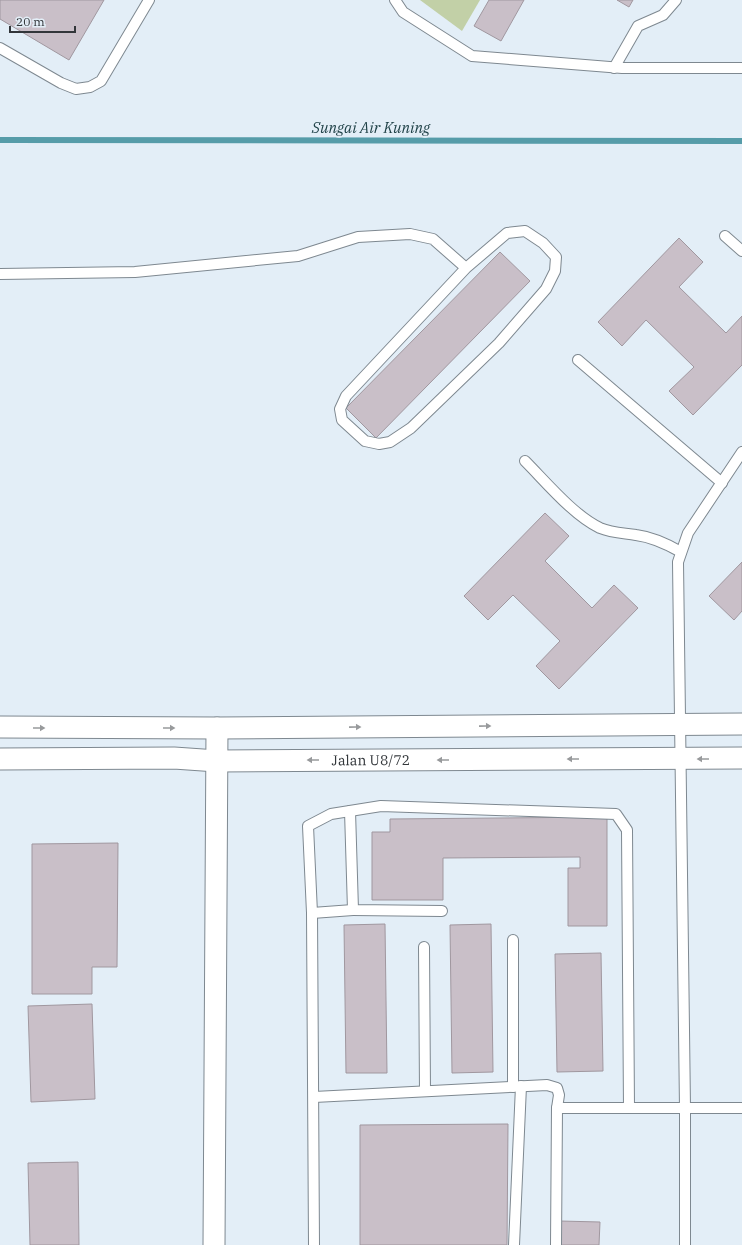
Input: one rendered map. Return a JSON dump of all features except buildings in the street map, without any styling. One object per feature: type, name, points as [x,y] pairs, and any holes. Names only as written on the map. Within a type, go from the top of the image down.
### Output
[{"type":"street","points":[[0,727],[217,728],[742,724]]},
{"type":"street","points":[[214,1245],[217,728]]},
{"type":"street","name":"Jalan U8/72","points":[[0,759],[174,758],[217,761],[742,758]]},
{"type":"lane","points":[[0,48],[61,83],[76,89],[90,88],[101,81],[148,0]]},
{"type":"lane","points":[[395,0],[403,12],[472,56],[614,68],[742,68]]},
{"type":"lane","points":[[614,68],[638,26],[662,16],[676,0]]},
{"type":"lane","points":[[525,230],[543,242],[556,257],[555,271],[546,289],[499,343],[411,428],[390,442],[379,444],[365,441],[342,420],[340,409],[346,396],[466,268],[507,232],[525,230]]},
{"type":"lane","points":[[0,274],[135,272],[298,256],[358,237],[410,234],[433,239],[466,268]]},
{"type":"lane","points":[[725,236],[742,251]]},
{"type":"lane","points":[[578,360],[722,483]]},
{"type":"lane","points":[[685,1245],[685,1108],[678,562],[688,533],[742,452]]},
{"type":"lane","points":[[525,461],[577,513],[600,528],[618,534],[636,534],[660,541],[681,552]]},
{"type":"lane","points":[[314,1245],[312,912],[308,826],[331,814],[381,806],[616,814],[627,830],[629,1108]]},
{"type":"lane","points":[[350,811],[353,910]]},
{"type":"lane","points":[[312,912],[353,910],[442,911]]},
{"type":"lane","points":[[513,940],[517,1086],[514,1245]]},
{"type":"lane","points":[[424,946],[425,1091]]},
{"type":"lane","points":[[314,1097],[517,1086],[547,1085],[557,1088],[559,1095],[556,1245]]},
{"type":"lane","points":[[558,1108],[742,1108]]},
{"type":"green space","points":[[420,0],[480,0],[462,31]]},
{"type":"waterway","name":"Sungai Air Kuning","points":[[0,140],[742,141]]}]
